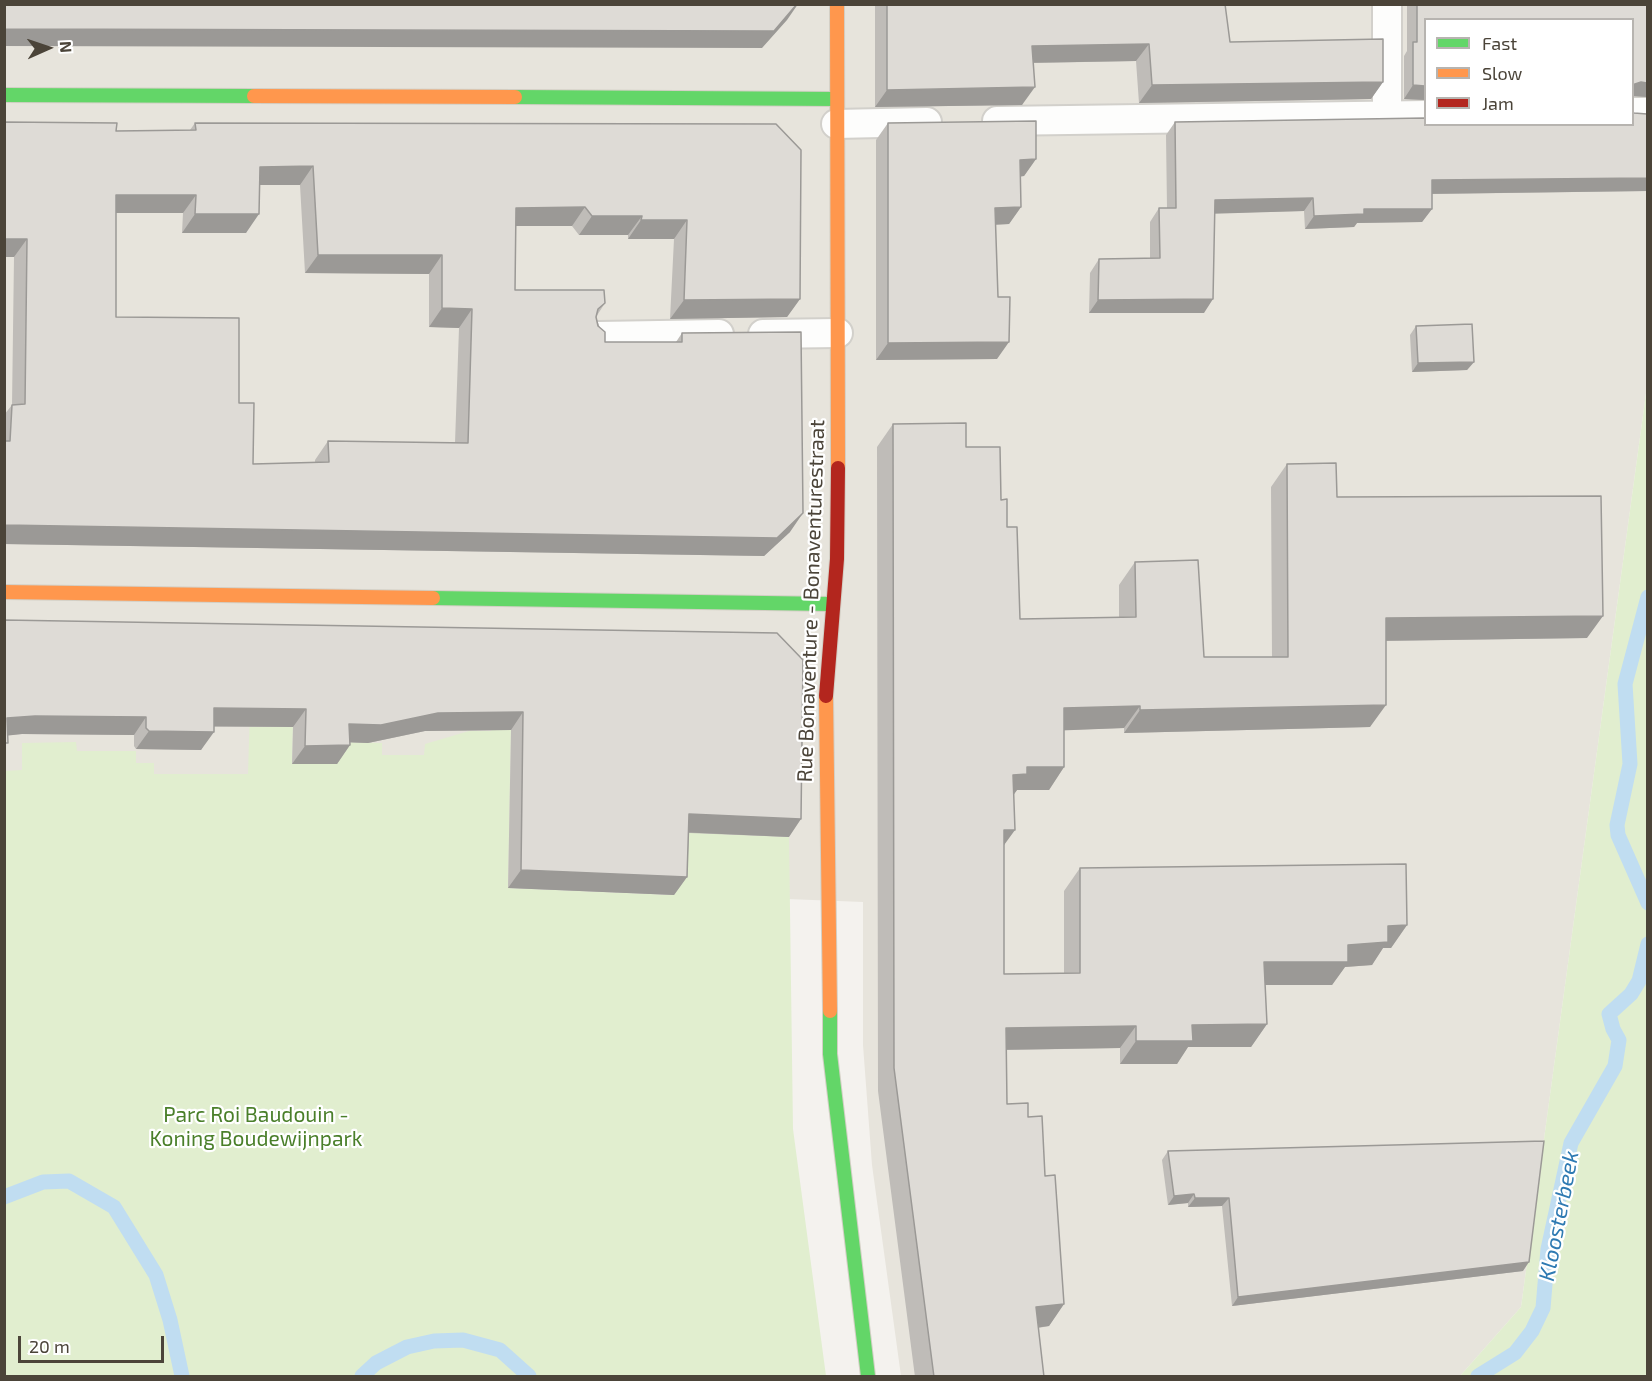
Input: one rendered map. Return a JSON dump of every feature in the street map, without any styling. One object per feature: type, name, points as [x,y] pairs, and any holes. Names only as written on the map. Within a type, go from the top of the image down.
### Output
[{"type":"street","name":"Rue Bonaventure - Bonaventurestraat","points":[[837,4],[837,548],[826,686],[830,1054],[868,1377]]},
{"type":"street","points":[[4,95],[837,111]]},
{"type":"street","points":[[4,592],[831,604]]},
{"type":"lane","points":[[1387,4],[1388,116]]},
{"type":"lane","points":[[837,111],[962,122],[1424,115]]},
{"type":"lane","points":[[598,336],[838,333]]},
{"type":"shaded area","points":[[4,5],[1647,5],[1647,386],[1521,1307],[1460,1376],[901,1376],[872,1165],[863,1045],[863,902],[5,868]]},
{"type":"green space","points":[[1647,386],[1647,1376],[1460,1376],[1521,1307]]},
{"type":"green space","name":"Parc Roi Baudouin - Koning Boudewijnpark","points":[[250,709],[293,721],[292,763],[337,742],[382,743],[382,755],[424,755],[425,744],[469,731],[491,731],[492,723],[511,723],[508,888],[674,895],[677,832],[789,837],[793,1129],[826,1376],[5,1376],[4,771],[22,770],[22,743],[76,742],[77,751],[136,751],[136,763],[154,763],[154,774],[248,774]]},
{"type":"building","points":[[4,4],[797,4],[774,31],[4,29]]},
{"type":"building","points":[[887,4],[1225,4],[1230,42],[1383,39],[1383,82],[1152,85],[1149,44],[1032,46],[1035,87],[887,90]]},
{"type":"building","points":[[1417,4],[1647,4],[1647,83],[1634,84],[1634,18],[1424,18],[1424,86],[1413,85],[1413,42],[1417,42]]},
{"type":"building","points":[[1634,113],[1647,114],[1647,178],[1432,180],[1432,209],[1364,209],[1364,214],[1314,216],[1313,198],[1215,200],[1213,299],[1098,300],[1099,259],[1160,258],[1159,208],[1176,208],[1175,122],[1424,118],[1424,126],[1634,126]]},
{"type":"building","points":[[1036,121],[1036,159],[1020,160],[1021,207],[995,208],[998,297],[1010,297],[1009,342],[888,343],[888,123]]},
{"type":"building","points":[[4,122],[117,123],[116,131],[196,130],[195,123],[776,124],[801,150],[800,299],[684,300],[687,220],[641,220],[642,216],[592,216],[585,207],[516,208],[515,290],[604,290],[605,303],[598,309],[596,317],[598,326],[605,332],[605,342],[682,342],[682,333],[801,332],[803,513],[777,538],[4,525],[4,441],[10,441],[12,405],[25,404],[27,239],[4,239]],"holes":[[[313,166],[318,255],[442,255],[442,308],[472,309],[468,443],[328,441],[329,462],[253,464],[254,403],[239,403],[239,318],[116,317],[116,195],[196,195],[195,214],[259,214],[260,167]]]},
{"type":"building","points":[[1472,324],[1474,362],[1418,363],[1416,326]]},
{"type":"building","points":[[966,423],[966,447],[1000,447],[1001,500],[1007,499],[1007,527],[1017,527],[1020,619],[1136,617],[1135,562],[1198,560],[1204,657],[1288,657],[1287,464],[1336,463],[1337,497],[1601,496],[1603,616],[1386,618],[1386,705],[1140,710],[1140,706],[1064,708],[1064,767],[1027,767],[1027,774],[1013,775],[1015,830],[1004,830],[1004,974],[1080,973],[1080,868],[1406,864],[1407,925],[1388,926],[1388,942],[1348,945],[1348,962],[1264,962],[1267,1024],[1192,1025],[1193,1041],[1136,1041],[1136,1026],[1006,1028],[1007,1104],[1028,1103],[1028,1117],[1042,1116],[1045,1176],[1055,1175],[1064,1304],[1036,1307],[1044,1377],[934,1377],[894,1068],[893,424]]},
{"type":"building","points":[[4,620],[777,633],[803,660],[801,819],[689,814],[687,877],[521,870],[523,712],[438,713],[381,725],[349,724],[350,745],[305,746],[306,709],[214,708],[214,732],[149,731],[146,728],[146,717],[35,716],[7,718],[8,743],[4,743]]},
{"type":"building","points":[[1544,1141],[1529,1262],[1238,1297],[1229,1198],[1195,1198],[1194,1194],[1174,1196],[1168,1151]]},
{"type":"waterway","name":"Kloosterbeek","points":[[1648,597],[1625,684],[1630,764],[1617,825],[1618,835],[1648,903]]},
{"type":"waterway","name":"Kloosterbeek","points":[[1478,1376],[1515,1353],[1532,1331],[1543,1308],[1548,1249],[1571,1143],[1615,1066],[1619,1040],[1609,1014],[1631,994],[1639,981],[1648,944]]},
{"type":"waterway","name":"Kloosterbeek","points":[[4,1197],[43,1182],[69,1181],[114,1207],[156,1275],[170,1320],[182,1376]]},
{"type":"waterway","name":"Kloosterbeek","points":[[362,1376],[376,1363],[407,1347],[434,1341],[463,1340],[500,1350],[529,1376]]},
{"type":"traffic: fast","points":[[4,95],[254,96]]},
{"type":"traffic: fast","points":[[515,97],[837,99]]},
{"type":"traffic: fast","points":[[433,598],[831,604]]},
{"type":"traffic: fast","points":[[830,1011],[830,1054],[868,1376]]},
{"type":"traffic: slow","points":[[837,4],[838,468]]},
{"type":"traffic: slow","points":[[254,96],[515,97]]},
{"type":"traffic: slow","points":[[4,592],[433,598]]},
{"type":"traffic: slow","points":[[826,696],[830,1011]]},
{"type":"traffic: jam","points":[[826,696],[837,559],[838,468]]}]
